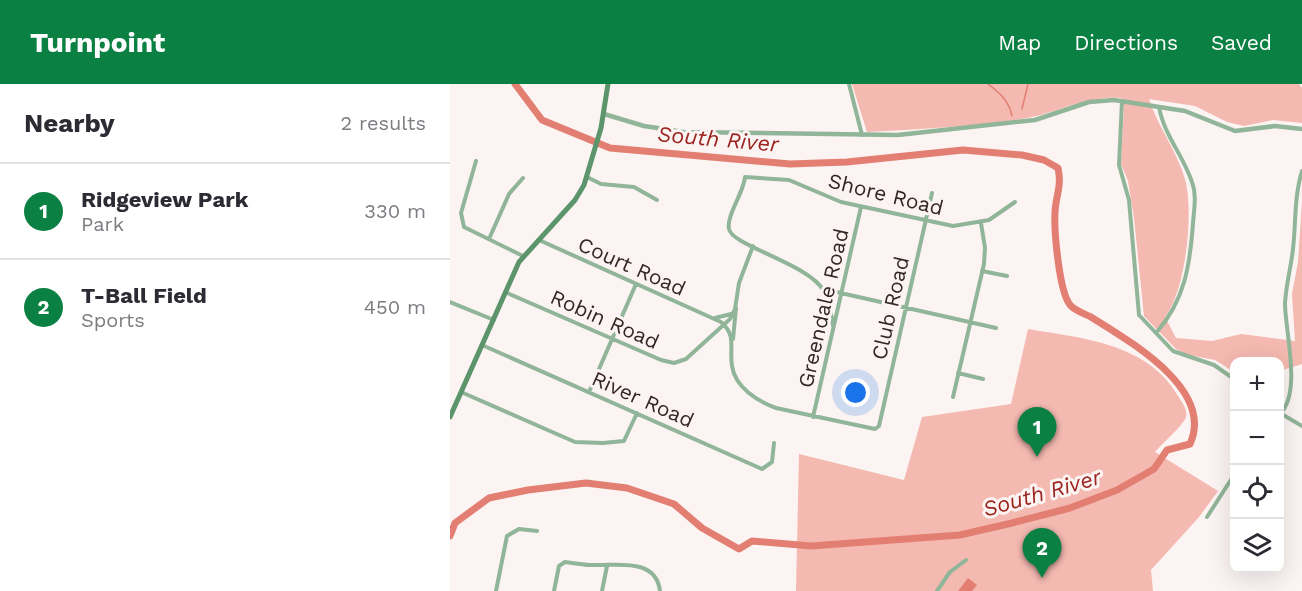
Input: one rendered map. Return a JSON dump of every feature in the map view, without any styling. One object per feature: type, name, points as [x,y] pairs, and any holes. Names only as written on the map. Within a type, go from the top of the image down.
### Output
[{"type":"main road","points":[[450,417],[505,292],[524,256],[575,200],[587,177],[601,128],[608,84]]},
{"type":"street","points":[[849,84],[862,135]]},
{"type":"street","points":[[604,114],[644,126],[684,132],[916,134],[1007,124],[1046,117],[1089,102],[1122,101],[1192,113],[1235,131],[1275,126],[1301,130]]},
{"type":"street","points":[[1122,101],[1119,165],[1128,200],[1139,312],[1143,322],[1178,354],[1214,365],[1230,376]]},
{"type":"street","points":[[1156,333],[1174,310],[1187,279],[1195,198],[1192,180],[1167,133],[1159,107]]},
{"type":"street","points":[[476,161],[461,218],[466,229],[524,256]]},
{"type":"street","points":[[1281,411],[1287,403],[1291,384],[1291,357],[1285,302],[1297,191],[1302,171]]},
{"type":"street","points":[[587,177],[601,184],[634,187],[657,200]]},
{"type":"street","name":"Shore Road","points":[[753,246],[734,238],[728,229],[746,177],[789,180],[830,198],[861,207],[953,226],[981,223],[997,216],[1015,202]]},
{"type":"street","points":[[489,240],[509,194],[523,178]]},
{"type":"street","name":"Club Road","points":[[813,417],[876,429],[879,426],[932,193]]},
{"type":"street","name":"Greendale Road","points":[[813,417],[861,207]]},
{"type":"street","points":[[953,397],[982,271],[985,248],[981,223]]},
{"type":"street","name":"Court Road","points":[[539,239],[715,318],[724,325],[732,338]]},
{"type":"street","points":[[813,417],[768,405],[746,390],[732,368],[732,338],[739,283],[753,246],[800,269],[823,289],[996,328]]},
{"type":"street","points":[[982,271],[1007,276]]},
{"type":"street","points":[[589,392],[636,284]]},
{"type":"street","points":[[823,289],[833,326]]},
{"type":"street","name":"Robin Road","points":[[505,292],[661,360],[674,363],[687,358],[715,334],[734,312]]},
{"type":"street","points":[[450,302],[494,320]]},
{"type":"street","points":[[719,330],[715,318],[725,317],[734,312],[736,305]]},
{"type":"street","points":[[715,334],[725,332],[732,338]]},
{"type":"street","name":"River Road","points":[[482,345],[762,469],[772,462],[774,443]]},
{"type":"street","points":[[958,373],[983,379]]},
{"type":"street","points":[[461,393],[581,443],[624,441],[637,413]]},
{"type":"street","points":[[1284,415],[1302,426]]},
{"type":"street","points":[[1206,517],[1230,481]]},
{"type":"street","points":[[496,591],[507,536],[519,529],[537,531]]},
{"type":"street","points":[[937,591],[955,567],[966,560]]},
{"type":"street","points":[[554,591],[559,566],[562,562],[608,566],[622,563],[646,570],[656,579],[660,591]]},
{"type":"street","points":[[602,591],[608,566]]},
{"type":"shaded area","points":[[852,84],[1299,84],[1302,88],[1302,123],[1273,120],[1244,126],[1227,122],[1195,106],[1149,99],[1182,169],[1188,193],[1188,230],[1183,270],[1172,305],[1165,317],[1176,338],[1212,341],[1241,334],[1295,341],[1292,294],[1298,262],[1302,202],[1302,364],[1284,370],[1284,357],[1230,357],[1230,369],[1215,360],[1188,355],[1176,349],[1144,316],[1134,218],[1128,181],[1121,164],[1124,107],[1121,98],[1096,99],[1027,118],[988,124],[867,132]]},
{"type":"shaded area","points":[[1028,329],[1091,340],[1131,354],[1149,364],[1165,378],[1184,406],[1186,417],[1184,421],[1155,452],[1218,491],[1199,517],[1151,570],[1153,591],[796,591],[799,454],[904,480],[922,417],[1011,404]]},
{"type":"shaded area","points":[[968,578],[977,585],[972,591],[958,591]]},
{"type":"waterway","name":"South River","points":[[450,536],[455,523],[489,498],[528,490],[586,483],[627,488],[674,504],[702,528],[739,549],[752,541],[811,546],[960,535],[1070,508],[1117,490],[1154,469],[1167,450],[1190,444],[1194,424],[1190,404],[1180,386],[1164,369],[1126,339],[1073,308],[1067,299],[1060,276],[1055,233],[1058,168],[1044,160],[1022,155],[963,150],[847,162],[790,164],[610,148],[542,120],[515,84]]},
{"type":"waterway","points":[[988,84],[1003,98],[1012,116]]},
{"type":"waterway","points":[[1022,109],[1028,84]]},
{"type":"place","name":"Ridgeview Park","points":[[1037,457]]},
{"type":"place","name":"T-Ball Field","points":[[1042,578]]}]
